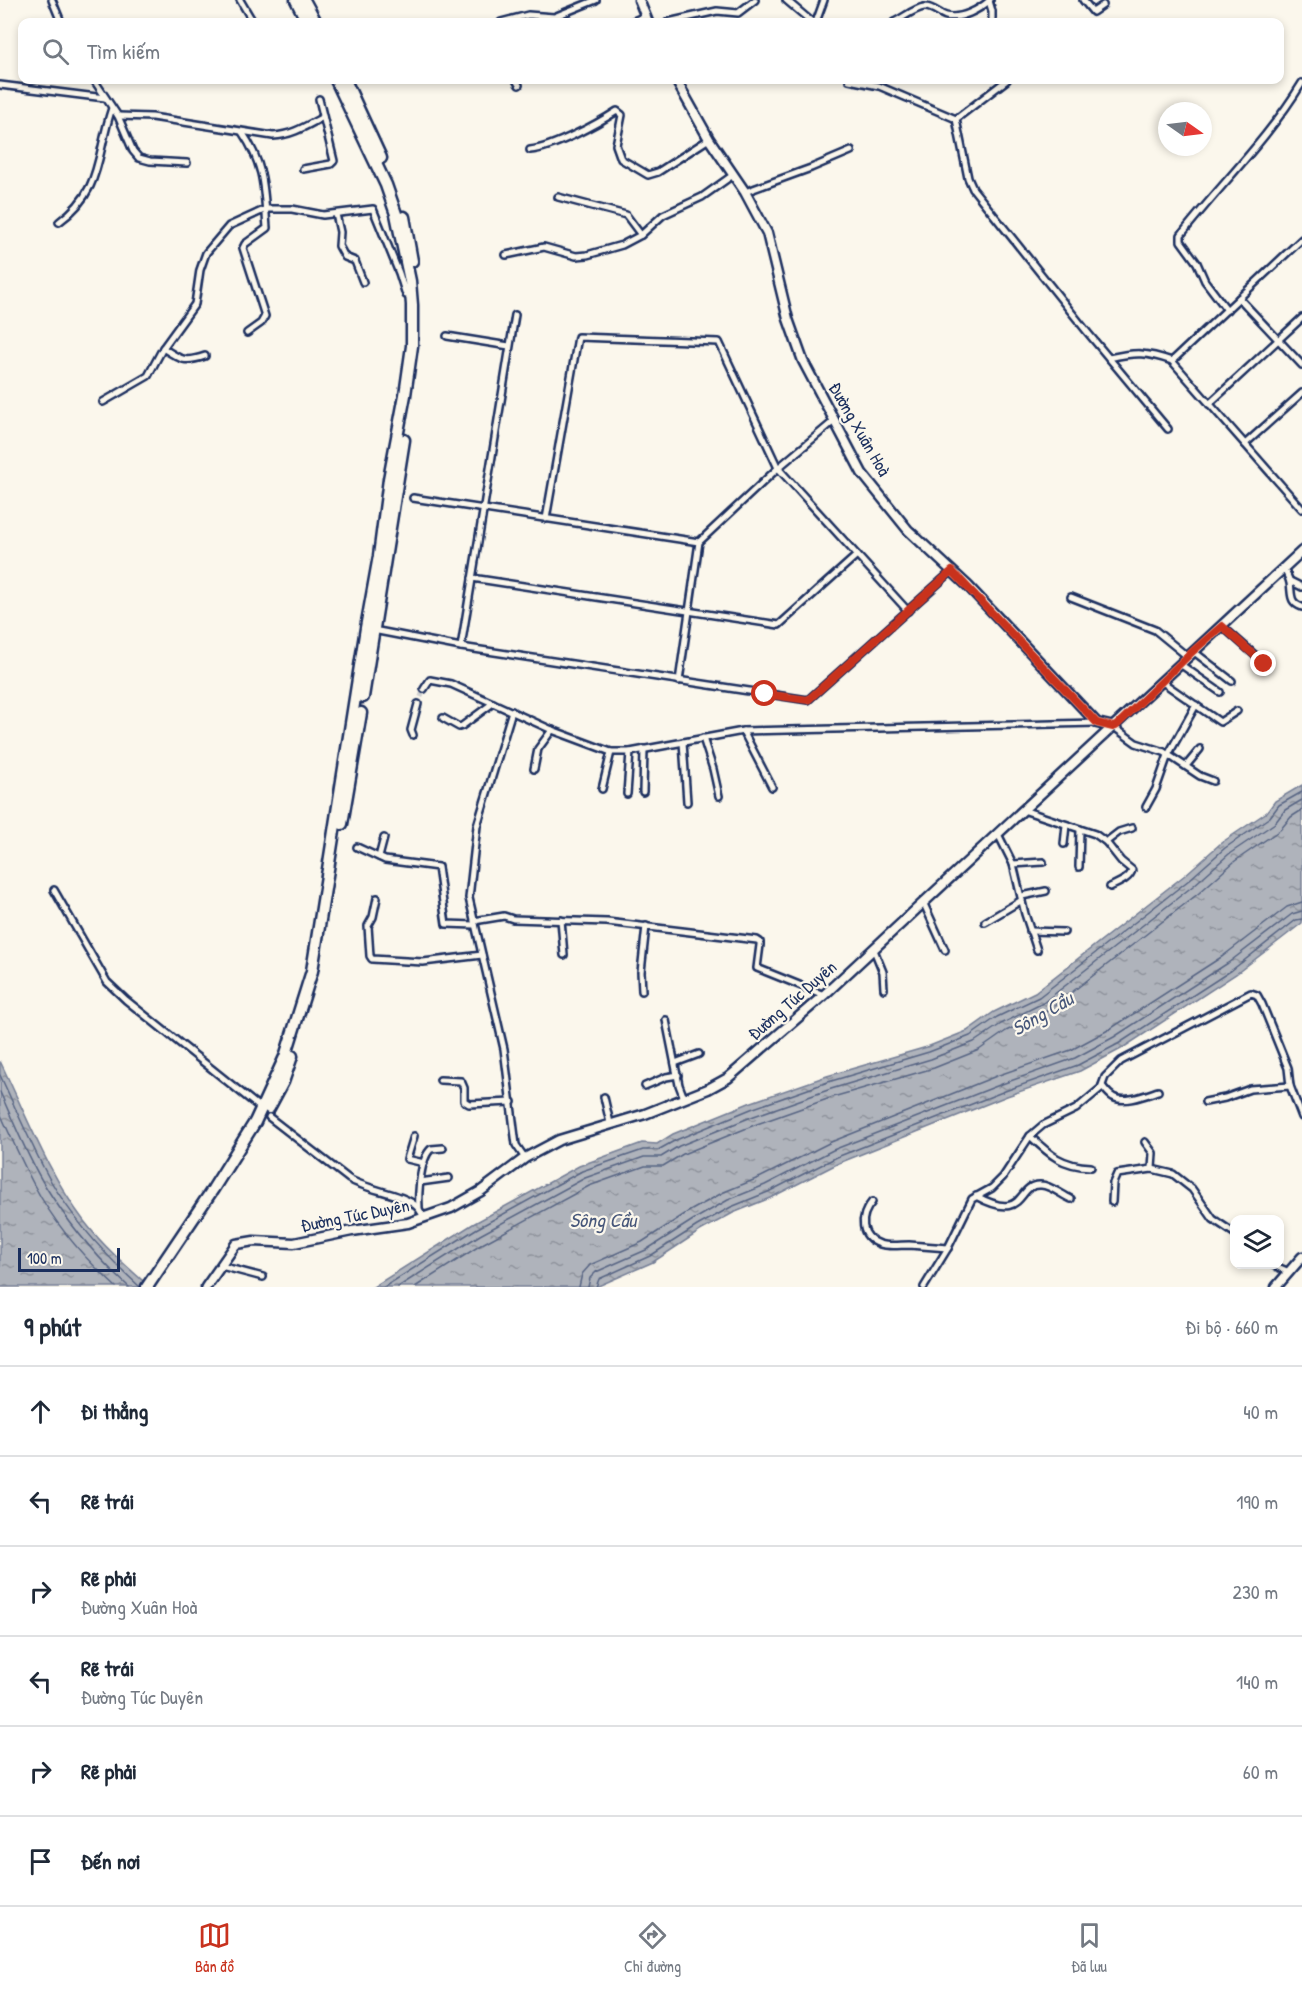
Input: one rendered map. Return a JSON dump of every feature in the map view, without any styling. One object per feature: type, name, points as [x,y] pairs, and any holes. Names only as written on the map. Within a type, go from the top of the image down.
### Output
[{"type":"highway","points":[[296,0],[305,18]]},
{"type":"highway","points":[[304,0],[314,18]]},
{"type":"highway","points":[[154,1287],[255,1122],[285,1057],[312,971],[369,629],[411,346],[412,304],[410,281],[396,214],[386,185],[338,84]]},
{"type":"highway","points":[[347,84],[399,201],[410,243],[419,324],[415,373],[387,555],[369,629]]},
{"type":"highway","points":[[147,1287],[196,1221]]},
{"type":"street","points":[[52,0],[59,18]]},
{"type":"street","points":[[240,0],[251,18]]},
{"type":"street","points":[[516,18],[528,15],[554,17],[596,0]]},
{"type":"street","points":[[639,0],[645,18]]},
{"type":"street","points":[[686,18],[717,11],[738,13],[755,0]]},
{"type":"street","points":[[786,0],[809,18]]},
{"type":"street","points":[[816,18],[824,0]]},
{"type":"street","points":[[1083,0],[1091,11],[1096,11],[1103,5]]},
{"type":"street","points":[[902,18],[923,7],[947,16],[957,17],[990,1],[992,18]]},
{"type":"street","points":[[1227,310],[1205,281],[1197,263],[1180,241],[1181,235],[1256,149],[1302,83]]},
{"type":"street","points":[[96,84],[118,116],[139,159],[187,163]]},
{"type":"street","name":"Đường Xuân Hoà","points":[[678,84],[709,139],[745,192],[767,233],[788,319],[802,361],[862,473],[908,530],[952,571],[1097,723]]},
{"type":"street","points":[[869,84],[879,86],[956,119]]},
{"type":"street","points":[[956,119],[1002,84]]},
{"type":"street","points":[[0,85],[105,98]]},
{"type":"street","points":[[303,169],[331,164],[334,161],[319,99]]},
{"type":"street","points":[[59,222],[73,213],[85,199],[93,182],[112,108]]},
{"type":"street","points":[[530,150],[540,148],[601,122],[617,111],[622,115],[616,145],[621,159],[648,175],[658,172],[709,139]]},
{"type":"street","points":[[118,116],[161,118],[257,135],[285,135],[323,117]]},
{"type":"street","points":[[956,119],[968,178],[974,189],[1168,429]]},
{"type":"street","points":[[242,132],[260,163],[267,228],[243,248],[265,316],[261,323],[247,333]]},
{"type":"street","points":[[745,192],[850,151]]},
{"type":"street","points":[[506,255],[544,248],[556,249],[576,256],[622,245],[641,235],[663,214],[702,197],[733,175]]},
{"type":"street","points":[[558,197],[626,215],[641,235]]},
{"type":"street","points":[[104,402],[148,376],[163,348],[195,304],[200,270],[206,253],[216,239],[229,226],[266,209],[292,209],[336,214],[373,209],[406,295]]},
{"type":"street","points":[[336,214],[340,232],[339,246],[345,257],[355,261],[363,282]]},
{"type":"street","points":[[1172,362],[1302,239]]},
{"type":"street","points":[[1239,298],[1302,365]]},
{"type":"street","points":[[461,647],[515,315]]},
{"type":"street","points":[[1209,404],[1302,318]]},
{"type":"street","points":[[447,336],[510,346]]},
{"type":"street","points":[[546,519],[578,337],[719,342],[778,468],[908,611]]},
{"type":"street","points":[[163,348],[184,361],[192,361],[205,356]]},
{"type":"street","points":[[1109,358],[1144,352],[1172,362],[1302,509]]},
{"type":"street","points":[[1245,444],[1302,393]]},
{"type":"street","points":[[679,681],[699,542],[778,468],[834,421]]},
{"type":"street","points":[[413,498],[699,542]]},
{"type":"street","name":"Đường Túc Duyên","points":[[206,1287],[232,1249],[241,1242],[294,1243],[352,1231],[400,1225],[424,1218],[451,1208],[482,1191],[525,1158],[559,1140],[645,1114],[728,1078],[874,950],[1302,551]]},
{"type":"street","points":[[472,578],[779,625],[857,555]]},
{"type":"street","points":[[1284,569],[1290,581],[1291,598],[1302,608]]},
{"type":"street","points":[[369,629],[461,647],[808,700],[952,571]]},
{"type":"street","points":[[1290,581],[1302,587]]},
{"type":"street","points":[[1071,597],[1155,630],[1232,681]]},
{"type":"street","points":[[1222,626],[1264,664]]},
{"type":"street","points":[[1180,664],[1220,692]]},
{"type":"street","points":[[424,689],[430,680],[447,683],[552,730],[612,752],[630,752],[743,731],[1097,723],[1113,727],[1136,743],[1168,755],[1213,782]]},
{"type":"street","points":[[1161,681],[1220,722],[1237,711]]},
{"type":"street","points":[[443,718],[459,727],[493,703]]},
{"type":"street","points":[[413,735],[411,730],[418,704]]},
{"type":"street","points":[[1146,807],[1153,797],[1168,755],[1196,705]]},
{"type":"street","points":[[512,711],[477,826],[469,898],[504,1049],[516,1144],[525,1158]]},
{"type":"street","points":[[534,769],[538,749],[552,730]]},
{"type":"street","points":[[743,731],[772,787]]},
{"type":"street","points":[[703,738],[714,769],[719,796]]},
{"type":"street","points":[[683,742],[687,802]]},
{"type":"street","points":[[643,792],[644,749]]},
{"type":"street","points":[[1186,766],[1200,749]]},
{"type":"street","points":[[602,789],[612,752]]},
{"type":"street","points":[[627,794],[630,752]]},
{"type":"street","points":[[1023,810],[1095,834],[1106,842],[1131,870],[1131,874],[1122,882],[1110,887]]},
{"type":"street","points":[[1064,844],[1066,825]]},
{"type":"street","points":[[1106,842],[1119,832],[1132,828]]},
{"type":"street","points":[[1079,867],[1080,829]]},
{"type":"street","points":[[998,834],[1013,864],[1037,950]]},
{"type":"street","points":[[379,857],[384,838]]},
{"type":"street","points":[[357,847],[389,861],[438,867],[445,923],[448,925],[474,923],[504,916],[513,919],[646,926],[757,940],[760,942],[757,968],[824,995]]},
{"type":"street","points":[[1013,864],[1043,862]]},
{"type":"street","points":[[54,890],[107,982],[126,1000],[258,1106]]},
{"type":"street","points":[[985,922],[1022,898],[1046,891]]},
{"type":"street","points":[[377,898],[373,917],[368,926],[372,959],[423,962],[482,955]]},
{"type":"street","points":[[924,904],[945,950]]},
{"type":"street","points":[[561,920],[564,955]]},
{"type":"street","points":[[642,992],[646,926]]},
{"type":"street","points":[[1030,931],[1064,932]]},
{"type":"street","points":[[874,950],[883,972],[884,989]]},
{"type":"street","points":[[924,1287],[948,1248],[970,1202],[976,1196],[992,1188],[1003,1177],[1030,1136],[1043,1125],[1072,1112],[1102,1086],[1105,1077],[1121,1061],[1254,993],[1262,1004],[1288,1068],[1290,1086],[1302,1117]]},
{"type":"street","points":[[666,1020],[684,1098]]},
{"type":"street","points":[[675,1063],[699,1054]]},
{"type":"street","points":[[645,1086],[666,1077],[678,1075]]},
{"type":"street","points":[[440,1080],[460,1081],[464,1088],[464,1101],[469,1104],[512,1102]]},
{"type":"street","points":[[1102,1086],[1110,1095],[1118,1099],[1158,1091]]},
{"type":"street","points":[[1204,1102],[1257,1088],[1290,1086]]},
{"type":"street","points":[[604,1097],[610,1123]]},
{"type":"street","points":[[269,1117],[356,1183],[410,1202],[419,1209],[424,1218]]},
{"type":"street","points":[[414,1136],[407,1159],[424,1163]]},
{"type":"street","points":[[1030,1136],[1061,1161],[1070,1165],[1091,1167]]},
{"type":"street","points":[[1145,1142],[1153,1153],[1152,1169]]},
{"type":"street","points":[[419,1209],[420,1182],[424,1163],[429,1150],[442,1148]]},
{"type":"street","points":[[1112,1202],[1113,1184],[1117,1174],[1152,1169],[1173,1174],[1192,1189],[1213,1219],[1230,1230]]},
{"type":"street","points":[[420,1182],[449,1178]]},
{"type":"street","points":[[976,1196],[996,1206],[1005,1207],[1012,1205],[1034,1186],[1042,1185],[1071,1199]]},
{"type":"street","points":[[872,1202],[867,1208],[863,1221],[868,1237],[884,1245],[948,1248]]},
{"type":"street","points":[[1278,1287],[1302,1257]]},
{"type":"street","points":[[220,1266],[263,1277]]},
{"type":"street","points":[[1282,1269],[1289,1272]]},
{"type":"water","name":"Sông Cầu","points":[[1302,785],[1302,923],[1236,974],[1121,1049],[1080,1071],[1007,1096],[839,1163],[770,1198],[733,1213],[700,1231],[653,1262],[596,1287],[373,1287],[473,1224],[579,1166],[642,1143],[657,1144],[673,1134],[749,1103],[827,1076],[927,1047],[967,1031],[994,1012],[1035,992],[1185,875],[1221,843],[1267,812],[1275,801]]},
{"type":"water","points":[[0,1061],[38,1143],[71,1203],[99,1239],[150,1287],[0,1287]]},
{"type":"tunnel","points":[[418,704],[424,689]]},
{"type":"route","points":[[765,694],[808,700],[952,571],[1097,723],[1116,726],[1161,681],[1222,626],[1264,664]]}]
